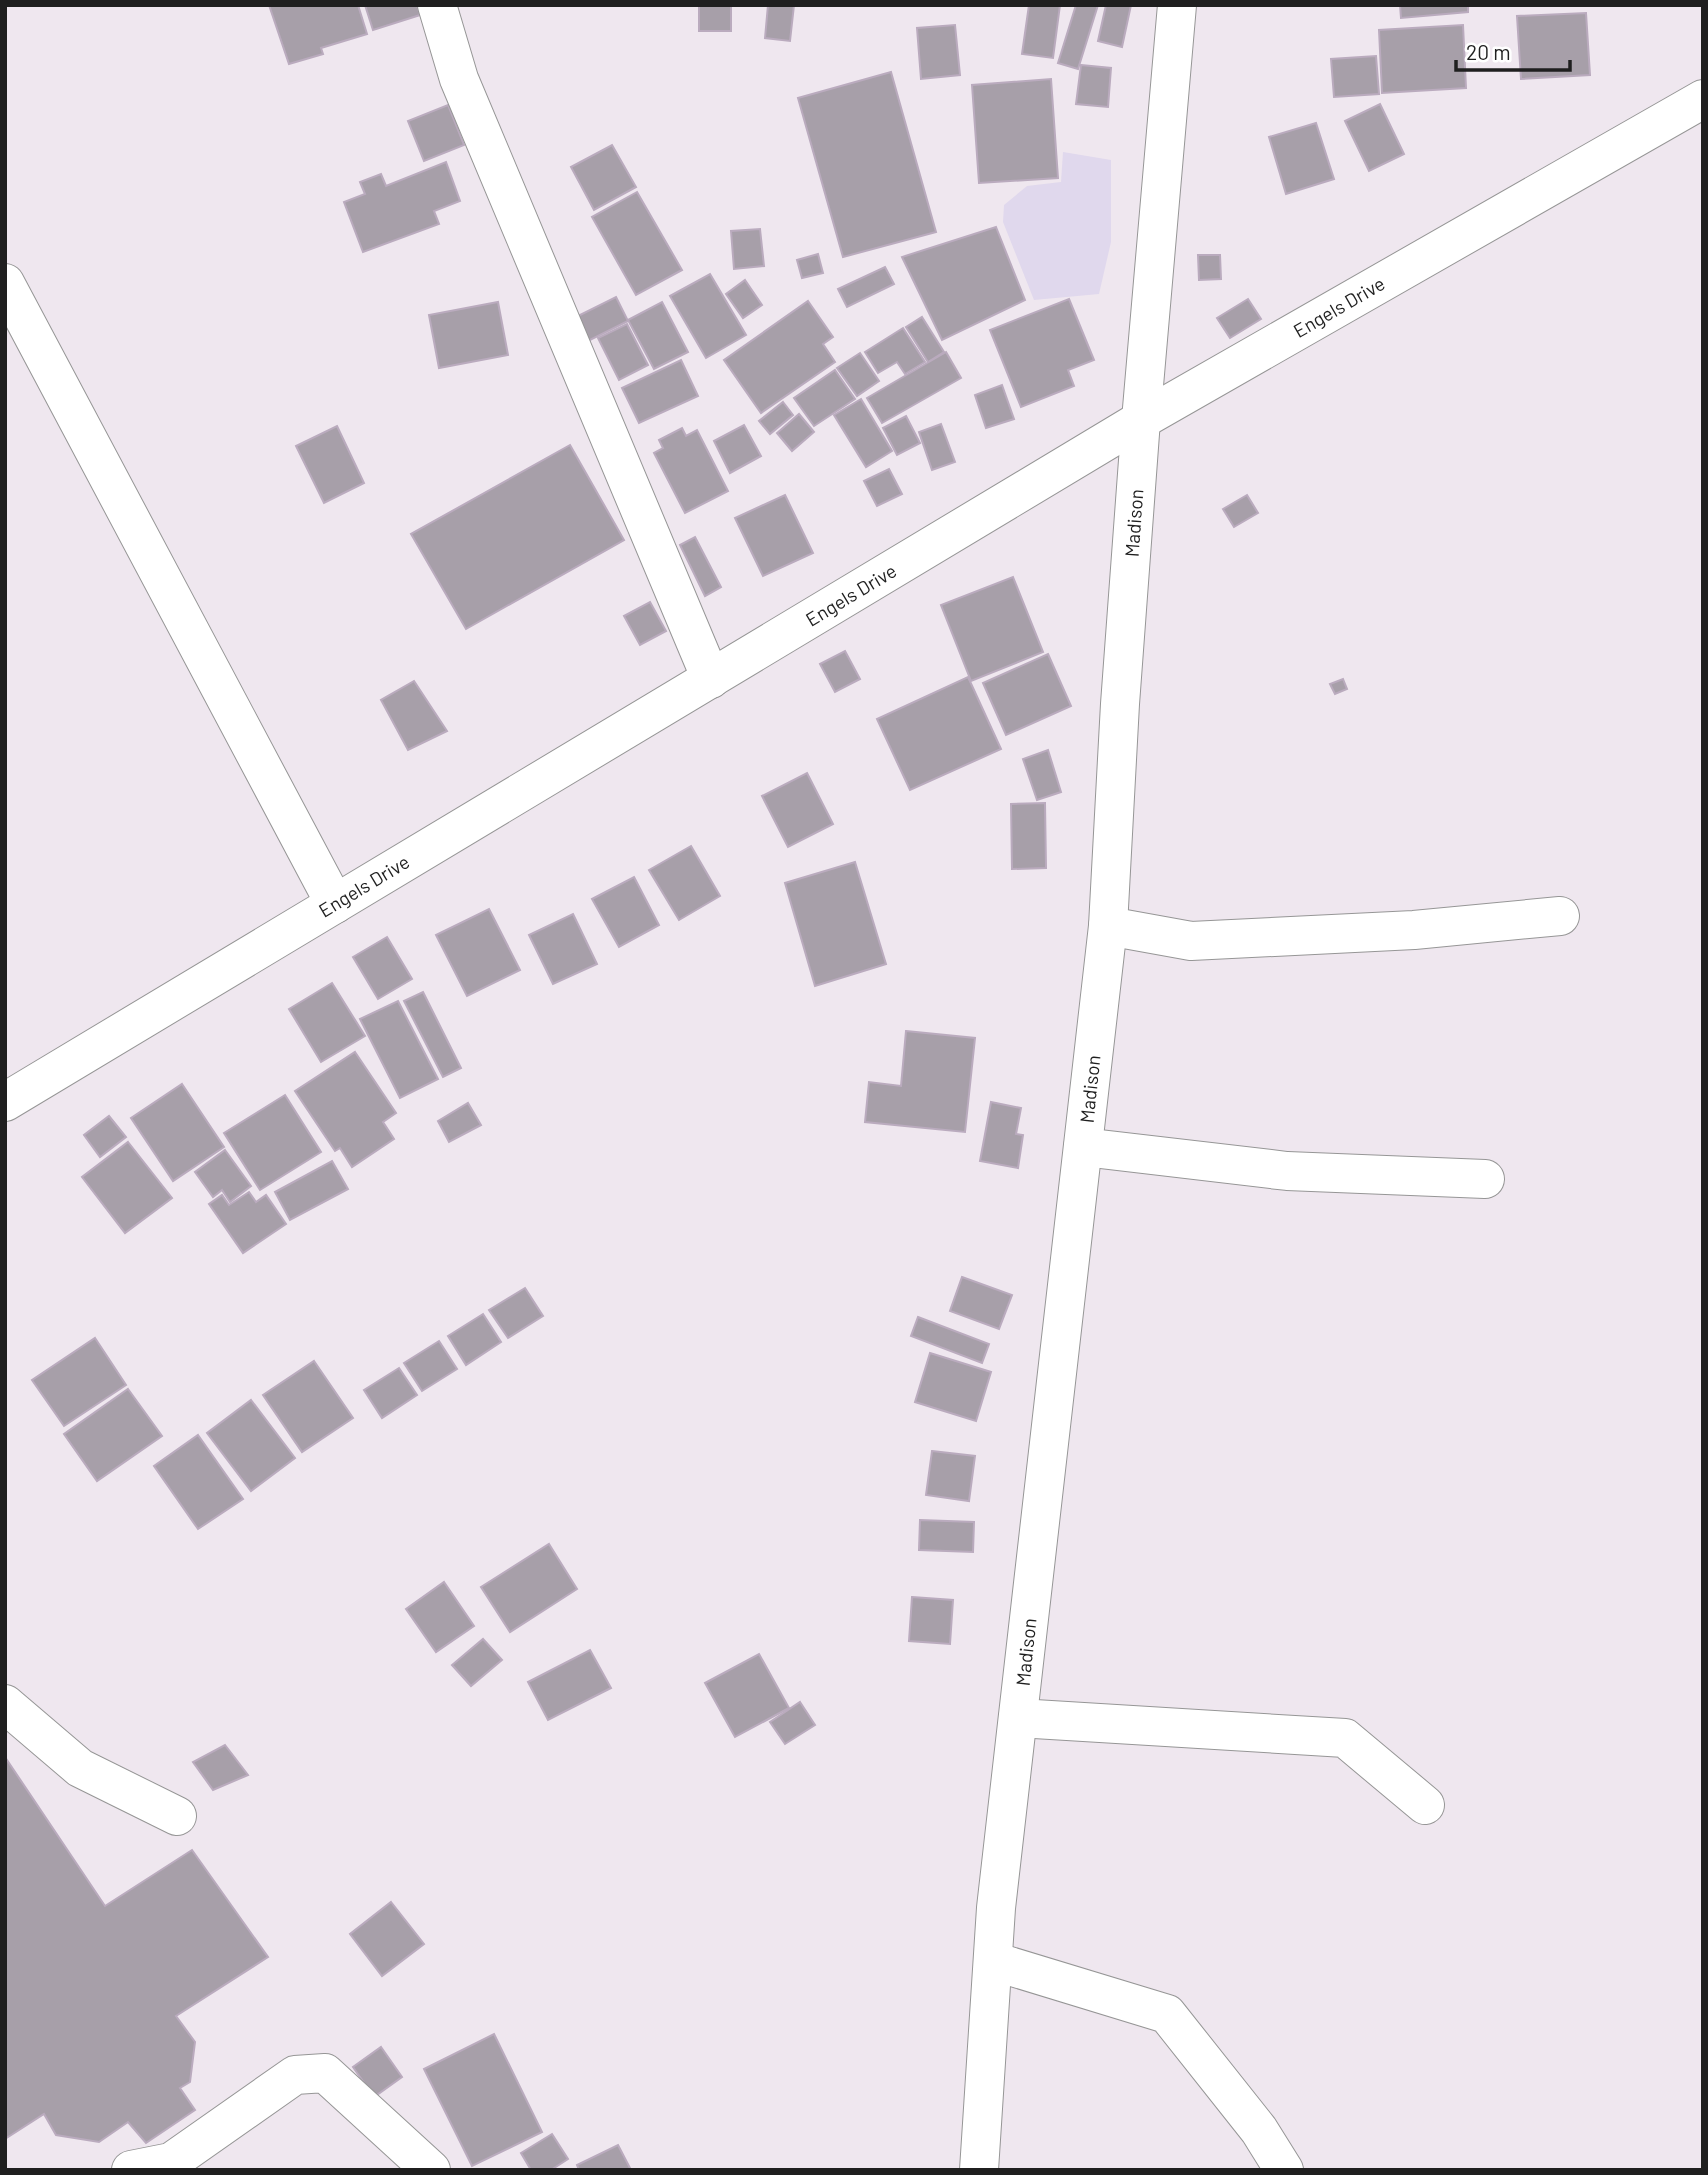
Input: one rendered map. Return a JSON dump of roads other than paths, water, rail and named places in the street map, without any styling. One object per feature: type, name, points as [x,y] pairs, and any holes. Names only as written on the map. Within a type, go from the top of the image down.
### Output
[{"type":"street","points":[[437,5],[459,79],[711,679]]},
{"type":"street","name":"Madison","points":[[979,2170],[996,1908],[1108,926],[1120,704],[1141,420],[1177,5]]},
{"type":"street","name":"Engels Drive","points":[[5,1102],[1141,420],[1703,99]]},
{"type":"street","points":[[5,284],[335,904]]},
{"type":"street","points":[[1108,926],[1191,941],[1413,930],[1560,916]]},
{"type":"street","points":[[1083,1147],[1287,1171],[1485,1179]]},
{"type":"street","points":[[5,1704],[80,1768],[177,1816]]},
{"type":"street","points":[[1018,1718],[1345,1738],[1425,1805]]},
{"type":"street","points":[[993,1961],[1167,2014],[1259,2130],[1284,2170]]},
{"type":"street","points":[[131,2170],[171,2162],[295,2076],[325,2073],[431,2170]]}]
